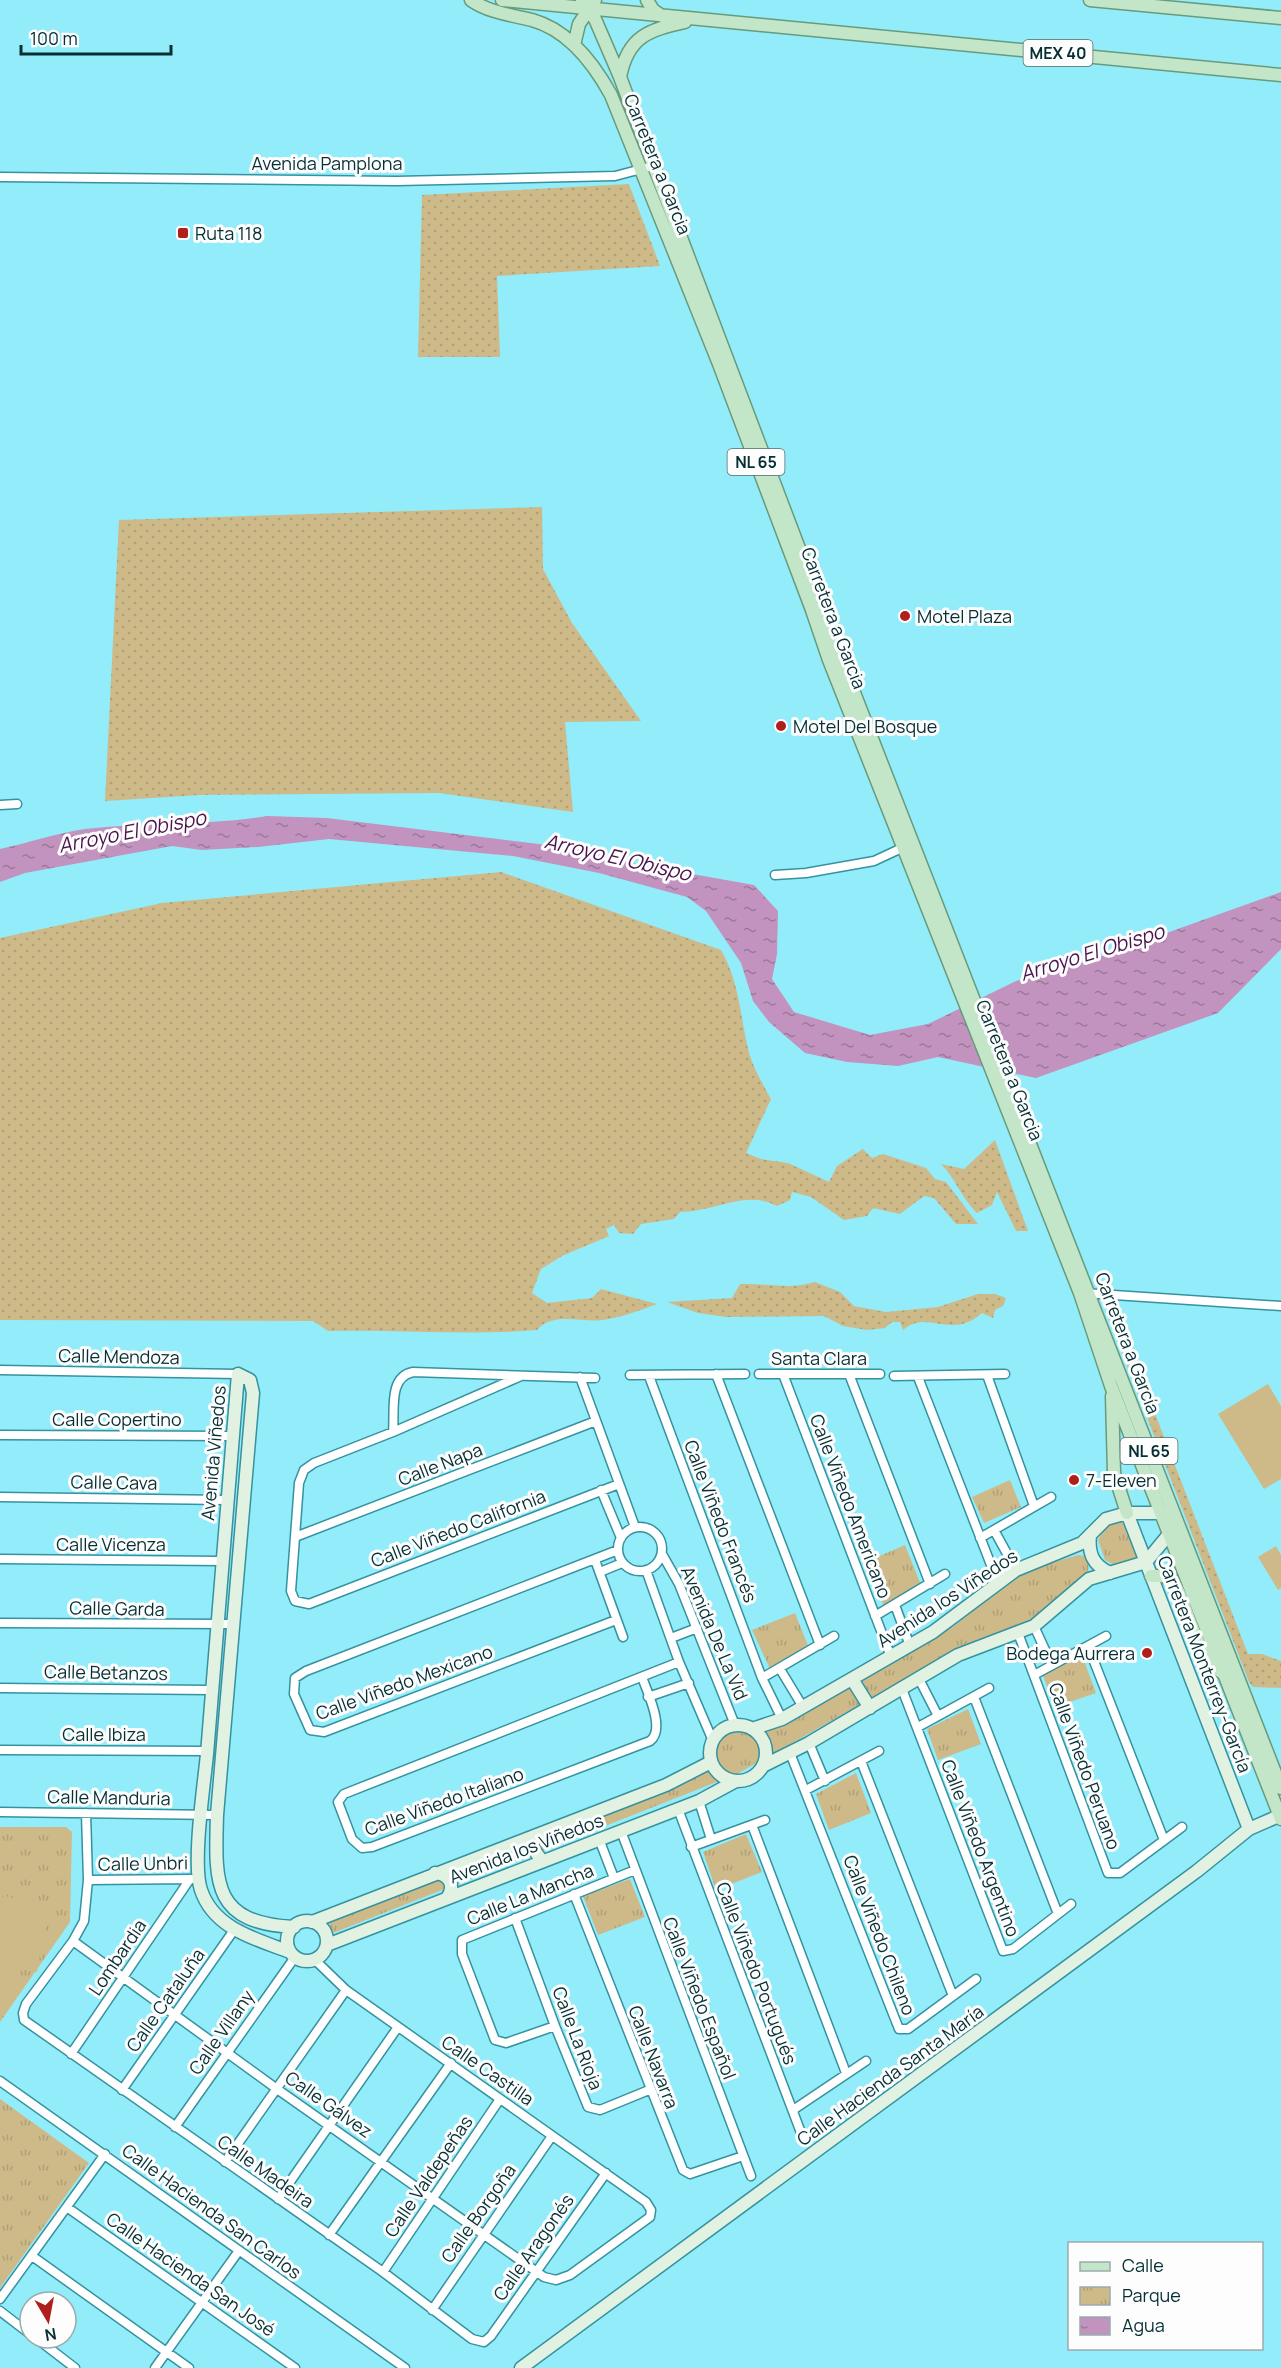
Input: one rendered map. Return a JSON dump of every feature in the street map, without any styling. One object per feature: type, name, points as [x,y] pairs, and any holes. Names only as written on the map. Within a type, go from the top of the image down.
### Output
[{"type":"main road","name":"Carretera a Garcia","points":[[471,0],[489,10],[536,21],[574,45],[604,83],[648,167],[844,667],[966,993],[1015,1116]]},
{"type":"main road","name":"MEX 40","points":[[502,0],[589,3],[662,16],[1281,75]]},
{"type":"main road","points":[[647,0],[653,10],[662,16]]},
{"type":"main road","points":[[1090,0],[1281,18]]},
{"type":"main road","name":"Carretera a Garcia","points":[[589,3],[620,77],[648,167],[829,660],[966,993]]},
{"type":"main road","points":[[574,45],[579,24],[589,3]]},
{"type":"main road","points":[[620,77],[628,51],[647,33],[659,27],[698,19]]},
{"type":"main road","name":"Carretera a García","points":[[1015,1116],[1281,1788]]},
{"type":"main road","name":"NL 65","points":[[1085,1293],[1112,1386]]},
{"type":"main road","points":[[1112,1386],[1114,1473],[1127,1512]]},
{"type":"main road","name":"Carretera a García","points":[[1112,1386],[1168,1534],[1281,1817]]},
{"type":"main road","points":[[1151,1576],[1163,1576],[1173,1581],[1204,1652],[1213,1666],[1224,1674]]},
{"type":"street","name":"Avenida Pamplona","points":[[0,177],[397,180],[615,176],[648,167]]},
{"type":"street","points":[[0,805],[16,804]]},
{"type":"street","points":[[775,875],[807,873],[874,861],[904,847]]},
{"type":"street","points":[[1085,1293],[1281,1306]]},
{"type":"street","name":"Calle Mendoza","points":[[0,1370],[238,1374]]},
{"type":"street","points":[[393,1432],[396,1382],[403,1374],[413,1372],[595,1378]]},
{"type":"street","name":"Avenida Viñedos","points":[[293,1955],[234,1930],[210,1907],[194,1879],[202,1815],[238,1374],[250,1380],[253,1393],[216,1815],[215,1868],[219,1886],[228,1901],[245,1917],[258,1922],[294,1927]]},
{"type":"street","points":[[716,1374],[820,1645]]},
{"type":"street","points":[[630,1375],[745,1374]]},
{"type":"street","name":"Santa Clara","points":[[759,1374],[880,1374]]},
{"type":"street","name":"Calle Viñedo Americano","points":[[783,1374],[875,1616],[945,1574]]},
{"type":"street","points":[[849,1374],[930,1584]]},
{"type":"street","points":[[894,1376],[1005,1374]]},
{"type":"street","points":[[987,1375],[1035,1506]]},
{"type":"street","points":[[295,1537],[299,1482],[304,1470],[314,1462],[393,1432],[521,1376]]},
{"type":"street","name":"Calle Viñedo Francés","points":[[649,1376],[762,1678],[782,1719]]},
{"type":"street","points":[[580,1377],[636,1527]]},
{"type":"street","points":[[918,1377],[998,1583]]},
{"type":"street","name":"Calle Napa","points":[[295,1537],[596,1421]]},
{"type":"street","name":"Calle Copertino","points":[[0,1436],[233,1436]]},
{"type":"street","name":"Calle Viñedo California","points":[[295,1537],[292,1595],[295,1601],[309,1604],[619,1484]]},
{"type":"street","points":[[601,1490],[621,1538],[618,1550],[622,1563],[633,1570],[646,1570],[656,1564],[662,1554],[658,1536],[648,1528],[636,1527],[621,1538]]},
{"type":"street","name":"Calle Cava","points":[[0,1497],[227,1500]]},
{"type":"street","points":[[980,1538],[1051,1497]]},
{"type":"street","points":[[646,1570],[679,1662],[713,1741],[711,1762],[718,1773],[736,1781],[752,1778],[764,1766],[809,1743],[971,1649],[1034,1626],[1089,1579],[1146,1562],[1168,1534],[1175,1518],[1160,1513],[1127,1512]]},
{"type":"street","name":"Avenida los Viñedos","points":[[752,1729],[782,1719],[891,1657],[940,1628],[1016,1570],[1072,1548],[1106,1519],[1127,1512]]},
{"type":"street","name":"Carretera Monterrey-García","points":[[1127,1512],[1249,1829]]},
{"type":"street","points":[[994,1530],[1016,1570]]},
{"type":"street","points":[[1090,1535],[1089,1548],[1092,1559],[1110,1573]]},
{"type":"street","name":"Calle Viñedo Mexicano","points":[[616,1620],[324,1732],[310,1730],[294,1694],[295,1678],[306,1671],[618,1550]]},
{"type":"street","name":"Avenida De La Vid","points":[[662,1554],[679,1584],[735,1725]]},
{"type":"street","name":"Calle Vicenza","points":[[0,1559],[222,1561]]},
{"type":"street","points":[[595,1560],[623,1637]]},
{"type":"street","points":[[600,1572],[622,1563]]},
{"type":"street","points":[[895,1605],[910,1646]]},
{"type":"street","points":[[875,1616],[891,1657]]},
{"type":"street","name":"Calle Garda","points":[[0,1623],[217,1626],[233,1624]]},
{"type":"street","name":"Calle Viñedo Peruano","points":[[1034,1626],[1052,1665]]},
{"type":"street","points":[[671,1638],[697,1628]]},
{"type":"street","name":"Calle Viñedo Peruano","points":[[1018,1633],[1108,1873],[1120,1873],[1182,1827]]},
{"type":"street","points":[[762,1678],[834,1636]]},
{"type":"street","name":"Calle Viñedo Peruano","points":[[1034,1675],[1106,1636]]},
{"type":"street","points":[[1088,1646],[1164,1840]]},
{"type":"street","name":"Calle Viñedo Italiano","points":[[642,1677],[657,1729],[655,1738],[650,1741],[372,1847],[362,1848],[352,1839],[338,1802],[344,1794],[679,1662]]},
{"type":"street","points":[[780,1669],[803,1707]]},
{"type":"street","points":[[852,1679],[870,1708]]},
{"type":"street","points":[[919,1679],[938,1716]]},
{"type":"street","points":[[648,1697],[688,1683]]},
{"type":"street","name":"Calle Betanzos","points":[[0,1688],[211,1690]]},
{"type":"street","points":[[918,1727],[989,1688]]},
{"type":"street","name":"Calle Viñedo Argentino","points":[[902,1689],[1003,1951],[1013,1949],[1071,1904]]},
{"type":"street","points":[[974,1697],[1058,1914]]},
{"type":"street","points":[[713,1741],[722,1730],[735,1725],[752,1729],[761,1737],[766,1748],[764,1766]]},
{"type":"street","points":[[809,1743],[825,1780]]},
{"type":"street","name":"Calle Ibiza","points":[[0,1750],[207,1751]]},
{"type":"street","points":[[806,1790],[879,1751]]},
{"type":"street","name":"Calle Viñedo Chileno","points":[[790,1753],[898,2029],[908,2029],[976,1979]]},
{"type":"street","points":[[861,1761],[953,1996]]},
{"type":"street","name":"Avenida los Viñedos","points":[[312,1922],[666,1785],[711,1762]]},
{"type":"street","name":"Avenida los Viñedos","points":[[327,1945],[699,1801],[736,1781]]},
{"type":"street","points":[[699,1801],[711,1839]]},
{"type":"street","name":"Calle Viñedo Portugués","points":[[678,1809],[803,2138]]},
{"type":"street","name":"Calle Manduria","points":[[0,1812],[216,1815]]},
{"type":"street","points":[[73,1941],[84,1921],[87,1900],[86,1814]]},
{"type":"street","name":"Calle Hacienda Santa María","points":[[521,2368],[1188,1878],[1249,1829],[1281,1817]]},
{"type":"street","points":[[691,1847],[765,1820]]},
{"type":"street","points":[[752,1825],[846,2073]]},
{"type":"street","name":"Calle Viñedo Español","points":[[621,1831],[751,2176]]},
{"type":"street","points":[[534,1836],[532,1847],[542,1861]]},
{"type":"street","points":[[599,1839],[614,1878]]},
{"type":"street","name":"Calle La Mancha","points":[[555,2026],[506,2043],[499,2043],[492,2035],[460,1943],[465,1937],[634,1870]]},
{"type":"street","points":[[435,1873],[444,1875],[450,1881],[452,1890],[447,1898]]},
{"type":"street","name":"Calle Unbri","points":[[88,1880],[194,1879]]},
{"type":"street","name":"Lombardia","points":[[71,2054],[194,1879]]},
{"type":"street","name":"Calle Navarra","points":[[574,1894],[678,2162],[686,2173],[695,2173],[743,2156]]},
{"type":"street","name":"Calle La Rioja","points":[[515,1918],[585,2102],[592,2110],[600,2110],[649,2090]]},
{"type":"street","points":[[312,1922],[326,1933],[327,1945],[325,1951],[315,1960],[308,1962],[293,1955],[288,1939],[294,1927],[312,1922]]},
{"type":"street","name":"Calle Cataluña","points":[[123,2090],[234,1930]]},
{"type":"street","name":"Calle Gálvez","points":[[73,1941],[536,2272],[556,2280],[570,2276]]},
{"type":"street","name":"Calle Madeira","points":[[73,1941],[26,2004],[23,2013],[26,2023],[382,2272],[472,2339],[480,2342],[488,2340]]},
{"type":"street","name":"Calle Villany","points":[[175,2127],[293,1955]]},
{"type":"street","name":"Calle Castilla","points":[[315,1960],[331,1978],[346,1990],[646,2202],[651,2210],[647,2220],[570,2276]]},
{"type":"street","points":[[225,2162],[346,1990]]},
{"type":"street","points":[[278,2199],[332,2125],[398,2027]]},
{"type":"street","points":[[793,2110],[866,2061]]},
{"type":"street","points":[[329,2235],[451,2063]]},
{"type":"street","name":"Calle Hacienda San Carlos","points":[[0,2081],[105,2154],[238,2252],[405,2368]]},
{"type":"street","name":"Calle Valdepeñas","points":[[382,2272],[500,2099]]},
{"type":"street","name":"Calle Borgoña","points":[[432,2310],[552,2136]]},
{"type":"street","points":[[0,2299],[105,2154]]},
{"type":"street","name":"Calle Aragonés","points":[[488,2340],[606,2173]]},
{"type":"street","name":"Calle Hacienda San José","points":[[68,2208],[295,2368]]},
{"type":"street","points":[[155,2368],[238,2252]]},
{"type":"street","points":[[32,2256],[189,2368]]},
{"type":"street","points":[[0,2311],[18,2325]]},
{"type":"street","points":[[52,2350],[75,2368]]},
{"type":"green space","points":[[629,184],[660,266],[497,276],[500,357],[418,357],[422,195]]},
{"type":"green space","points":[[542,507],[543,569],[572,623],[641,721],[565,722],[573,812],[439,793],[200,795],[105,801],[119,520]]},
{"type":"green space","points":[[501,872],[721,950],[736,988],[751,1059],[771,1099],[746,1153],[761,1159],[788,1163],[829,1182],[837,1166],[863,1149],[872,1158],[883,1154],[926,1168],[935,1179],[946,1182],[978,1224],[956,1224],[934,1198],[924,1196],[900,1214],[873,1208],[867,1216],[844,1220],[811,1197],[792,1192],[790,1200],[777,1206],[765,1201],[742,1200],[680,1212],[674,1219],[641,1224],[633,1234],[619,1233],[614,1225],[606,1229],[609,1236],[562,1256],[541,1269],[532,1293],[547,1303],[592,1298],[601,1289],[657,1304],[630,1314],[603,1320],[559,1319],[544,1324],[537,1330],[511,1332],[328,1331],[313,1321],[0,1320],[0,938],[162,903]]},
{"type":"green space","points":[[995,1140],[1028,1231],[1016,1231],[997,1192],[992,1205],[977,1213],[941,1164],[964,1169]]},
{"type":"green space","points":[[815,1282],[840,1292],[854,1306],[886,1312],[938,1307],[978,1294],[995,1294],[1006,1298],[1003,1306],[995,1310],[993,1318],[982,1313],[971,1321],[960,1324],[921,1322],[912,1324],[903,1330],[900,1322],[892,1322],[885,1328],[867,1330],[843,1326],[824,1316],[726,1317],[698,1313],[667,1302],[732,1298],[740,1284],[787,1286]]},
{"type":"green space","points":[[1113,1305],[1248,1654],[1262,1654],[1281,1661],[1281,1688],[1253,1687],[1249,1682],[1106,1311],[1107,1306]]},
{"type":"green space","points":[[1268,1384],[1281,1406],[1281,1479],[1264,1489],[1218,1414]]},
{"type":"green space","points":[[1010,1480],[1021,1507],[984,1523],[972,1497]]},
{"type":"green space","points":[[1121,1519],[1139,1562],[1116,1566],[1105,1560],[1098,1540],[1109,1521]]},
{"type":"green space","points":[[905,1545],[921,1585],[884,1606],[863,1563]]},
{"type":"green space","points":[[1276,1546],[1281,1555],[1281,1588],[1278,1590],[1258,1557]]},
{"type":"green space","points":[[1078,1555],[1085,1556],[1089,1562],[1088,1573],[1025,1626],[955,1651],[737,1774],[333,1933],[328,1920],[683,1782],[714,1742],[742,1728],[775,1728],[954,1626],[1014,1578],[1038,1567]]},
{"type":"green space","points":[[795,1613],[809,1648],[771,1671],[752,1630]]},
{"type":"green space","points":[[1082,1655],[1096,1693],[1055,1707],[1042,1673]]},
{"type":"green space","points":[[968,1709],[981,1744],[938,1760],[927,1729]]},
{"type":"green space","points":[[856,1773],[871,1813],[829,1830],[816,1794]]},
{"type":"green space","points":[[0,1827],[66,1827],[72,1832],[70,1922],[0,2022]]},
{"type":"green space","points":[[746,1834],[762,1872],[716,1890],[703,1852]]},
{"type":"green space","points":[[630,1879],[645,1917],[598,1935],[583,1896]]},
{"type":"green space","points":[[3,1896],[49,1904],[37,1972],[0,1965],[0,1913]]},
{"type":"green space","points":[[0,1971],[19,1975],[15,1995],[0,1992]]},
{"type":"green space","points":[[0,2099],[89,2163],[0,2288]]},
{"type":"water","name":"Arroyo El Obispo","points":[[268,816],[327,818],[580,849],[636,864],[754,885],[778,911],[777,954],[772,979],[794,1012],[870,1035],[928,1024],[1016,981],[1091,960],[1281,892],[1281,949],[1218,1013],[1036,1078],[938,1057],[898,1066],[847,1062],[805,1053],[769,1022],[753,1001],[741,963],[706,911],[687,897],[599,873],[513,856],[329,839],[258,847],[202,850],[172,846],[25,873],[0,882],[0,849],[85,829]]},
{"type":"place","name":"Ruta 118","points":[[183,233]]},
{"type":"place","name":"Motel Plaza","points":[[905,616]]},
{"type":"place","name":"Motel Del Bosque","points":[[781,726]]},
{"type":"place","name":"7-Eleven","points":[[1074,1480]]},
{"type":"place","name":"Bodega Aurrera","points":[[1147,1653]]}]
